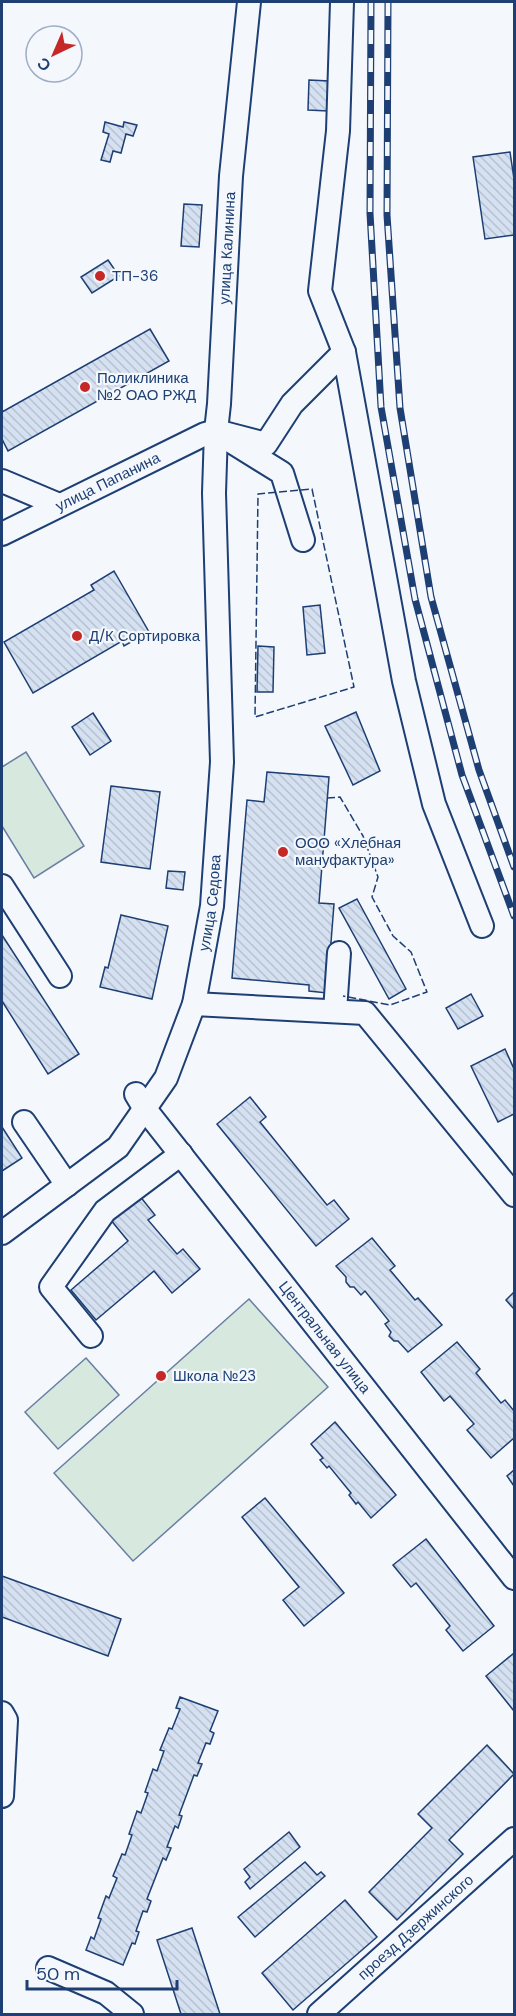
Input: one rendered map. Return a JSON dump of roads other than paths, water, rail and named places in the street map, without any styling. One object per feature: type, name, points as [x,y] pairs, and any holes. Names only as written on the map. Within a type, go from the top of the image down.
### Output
[{"type":"street","name":"улица Калинина","points":[[214,493],[231,176],[249,2]]},
{"type":"street","points":[[342,2],[338,131],[321,291],[344,352],[404,681],[434,804],[482,926]]},
{"type":"street","points":[[216,431],[266,444],[292,404],[344,352]]},
{"type":"street","points":[[216,431],[282,473],[303,540]]},
{"type":"street","name":"улица Папанина","points":[[2,534],[205,434],[216,431]]},
{"type":"street","points":[[2,481],[59,505]]},
{"type":"street","name":"улица Седова","points":[[2,1233],[118,1148],[141,1102],[166,1078],[194,1004],[212,906],[222,762],[214,493]]},
{"type":"street","points":[[2,886],[60,975]]},
{"type":"street","points":[[334,1011],[339,952]]},
{"type":"street","points":[[194,1004],[365,1013],[514,1195]]},
{"type":"street","name":"Центральная улица","points":[[141,1102],[514,1578]]},
{"type":"street","points":[[24,1122],[67,1185]]},
{"type":"street","points":[[91,1336],[51,1287],[105,1211],[181,1154]]},
{"type":"street","points":[[2,1713],[6,1720],[2,1796]]},
{"type":"street","name":"проезд Дзержинского","points":[[319,2014],[514,1839]]},
{"type":"street","points":[[48,1968],[106,1993],[132,2014]]},
{"type":"railway","points":[[371,2],[370,213],[381,407],[415,599],[462,775],[514,916]]},
{"type":"railway","points":[[388,2],[387,215],[400,408],[431,597],[479,770],[514,867]]},
{"type":"place","name":"ТП-36","points":[[100,276]]},
{"type":"place","name":"Поликлиника №2 ОАО РЖД","points":[[85,387]]},
{"type":"place","name":"Д/К Сортировка","points":[[77,636]]},
{"type":"place","name":"ООО «Хлебная мануфактура»","points":[[283,852]]},
{"type":"place","name":"Школа №23","points":[[161,1376]]}]
